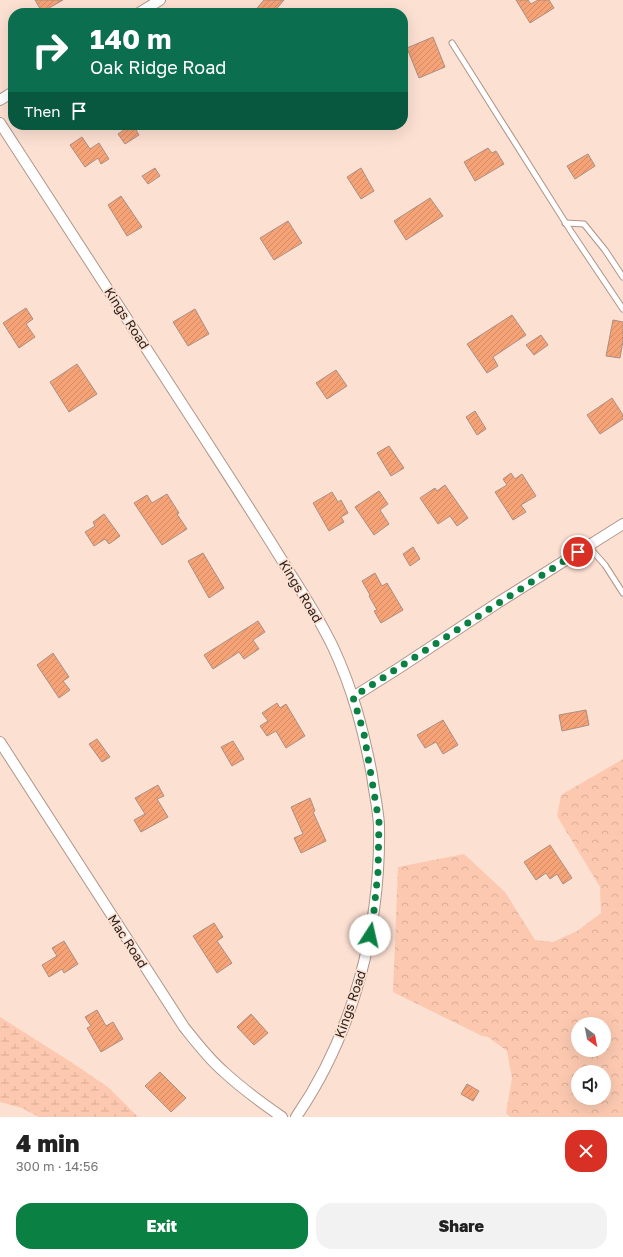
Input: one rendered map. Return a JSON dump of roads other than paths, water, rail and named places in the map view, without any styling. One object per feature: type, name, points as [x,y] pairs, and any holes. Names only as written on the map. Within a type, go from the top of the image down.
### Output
[{"type":"street","points":[[148,8],[160,0]]},
{"type":"street","name":"Kings Road","points":[[0,122],[317,617],[334,648],[353,697],[364,734],[379,822],[378,872],[373,920],[357,986],[337,1042],[314,1088],[296,1117]]},
{"type":"street","points":[[353,697],[623,524]]},
{"type":"street","name":"Mac Road","points":[[2,748],[184,1026],[202,1050],[222,1071],[248,1093],[282,1117]]},
{"type":"lane","points":[[452,43],[565,223],[623,309]]},
{"type":"lane","points":[[565,223],[584,224],[605,250],[623,277]]},
{"type":"lane","points":[[588,546],[605,565],[623,593]]}]
